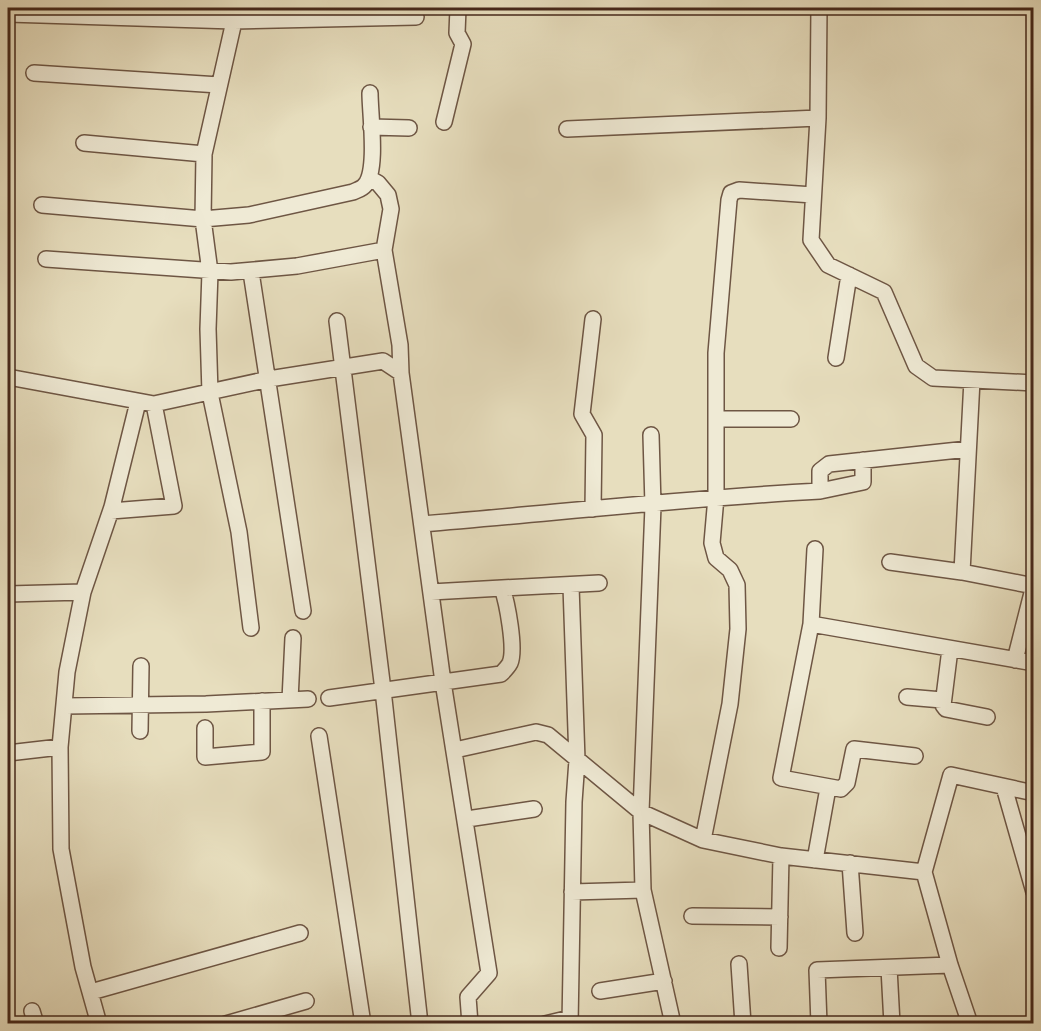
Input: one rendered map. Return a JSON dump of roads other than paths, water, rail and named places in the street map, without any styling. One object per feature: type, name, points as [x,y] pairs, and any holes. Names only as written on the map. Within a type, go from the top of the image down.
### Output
[{"type":"street","points":[[444,122],[463,44],[457,33],[458,8]]},
{"type":"street","points":[[819,8],[818,118],[812,240],[828,265],[884,292],[916,366],[933,378],[1034,383]]},
{"type":"street","points":[[8,14],[35,12],[416,17]]},
{"type":"street","points":[[235,14],[204,154],[203,219],[210,272],[210,393],[238,532],[250,628]]},
{"type":"street","points":[[34,73],[219,85]]},
{"type":"street","points":[[42,205],[203,219],[249,215],[353,192],[364,188],[369,178],[370,93]]},
{"type":"street","points":[[567,129],[818,118]]},
{"type":"street","points":[[371,127],[410,128]]},
{"type":"street","points":[[84,143],[204,154]]},
{"type":"street","points":[[369,178],[378,183],[388,195],[391,209],[384,250],[400,345],[401,373],[443,682],[467,819],[489,973],[468,997],[470,1023]]},
{"type":"street","points":[[703,840],[730,704],[738,629],[737,585],[730,570],[717,558],[712,543],[716,497],[716,353],[729,200],[731,193],[739,190],[813,195]]},
{"type":"street","points":[[46,259],[210,272],[251,272],[384,250]]},
{"type":"street","points":[[251,272],[303,611]]},
{"type":"street","points":[[837,358],[849,275]]},
{"type":"street","points":[[592,319],[582,414],[594,435],[593,509]]},
{"type":"street","points":[[337,321],[383,690],[420,1023]]},
{"type":"street","points":[[8,378],[154,404],[343,365],[383,360],[401,373]]},
{"type":"street","points":[[962,572],[972,380]]},
{"type":"street","points":[[99,1023],[69,903],[62,849],[60,747],[67,672],[83,592],[111,511],[138,402]]},
{"type":"street","points":[[111,511],[174,506],[154,404]]},
{"type":"street","points":[[716,419],[791,419]]},
{"type":"street","points":[[651,435],[652,506],[641,812],[644,890],[673,1023]]},
{"type":"street","points":[[820,491],[820,471],[823,467],[837,463],[968,449]]},
{"type":"street","points":[[422,524],[652,506],[716,497],[820,491],[863,482],[863,460]]},
{"type":"street","points":[[815,549],[811,624],[780,776],[783,780],[828,788],[844,788],[854,749],[915,756]]},
{"type":"street","points":[[890,562],[962,572],[1033,586],[1015,660]]},
{"type":"street","points":[[431,592],[599,583]]},
{"type":"street","points":[[546,1023],[570,1021],[572,892],[578,760],[571,586]]},
{"type":"street","points":[[328,698],[501,674],[511,662],[510,627],[502,588]]},
{"type":"street","points":[[8,594],[83,592]]},
{"type":"street","points":[[811,624],[1034,663]]},
{"type":"street","points":[[290,700],[293,639]]},
{"type":"street","points":[[950,649],[942,700],[946,709],[987,717]]},
{"type":"street","points":[[140,731],[141,666]]},
{"type":"street","points":[[907,697],[942,700]]},
{"type":"street","points":[[65,706],[308,699]]},
{"type":"street","points":[[205,728],[206,757],[262,752],[261,701]]},
{"type":"street","points":[[455,750],[536,732],[548,735],[641,812],[703,840],[781,856],[924,872]]},
{"type":"street","points":[[319,736],[363,1023]]},
{"type":"street","points":[[8,753],[60,747]]},
{"type":"street","points":[[970,1023],[950,965],[924,872],[951,775],[1034,793]]},
{"type":"street","points":[[1004,787],[1029,864],[1034,892]]},
{"type":"street","points":[[815,860],[828,788]]},
{"type":"street","points":[[467,819],[534,809]]},
{"type":"street","points":[[780,948],[781,856]]},
{"type":"street","points":[[850,863],[855,933]]},
{"type":"street","points":[[572,892],[644,890]]},
{"type":"street","points":[[692,916],[780,917]]},
{"type":"street","points":[[91,992],[300,933]]},
{"type":"street","points":[[739,964],[743,1023]]},
{"type":"street","points":[[819,1023],[817,970],[950,965]]},
{"type":"street","points":[[890,968],[892,1023]]},
{"type":"street","points":[[600,991],[664,981]]},
{"type":"street","points":[[226,1023],[306,1001]]}]
